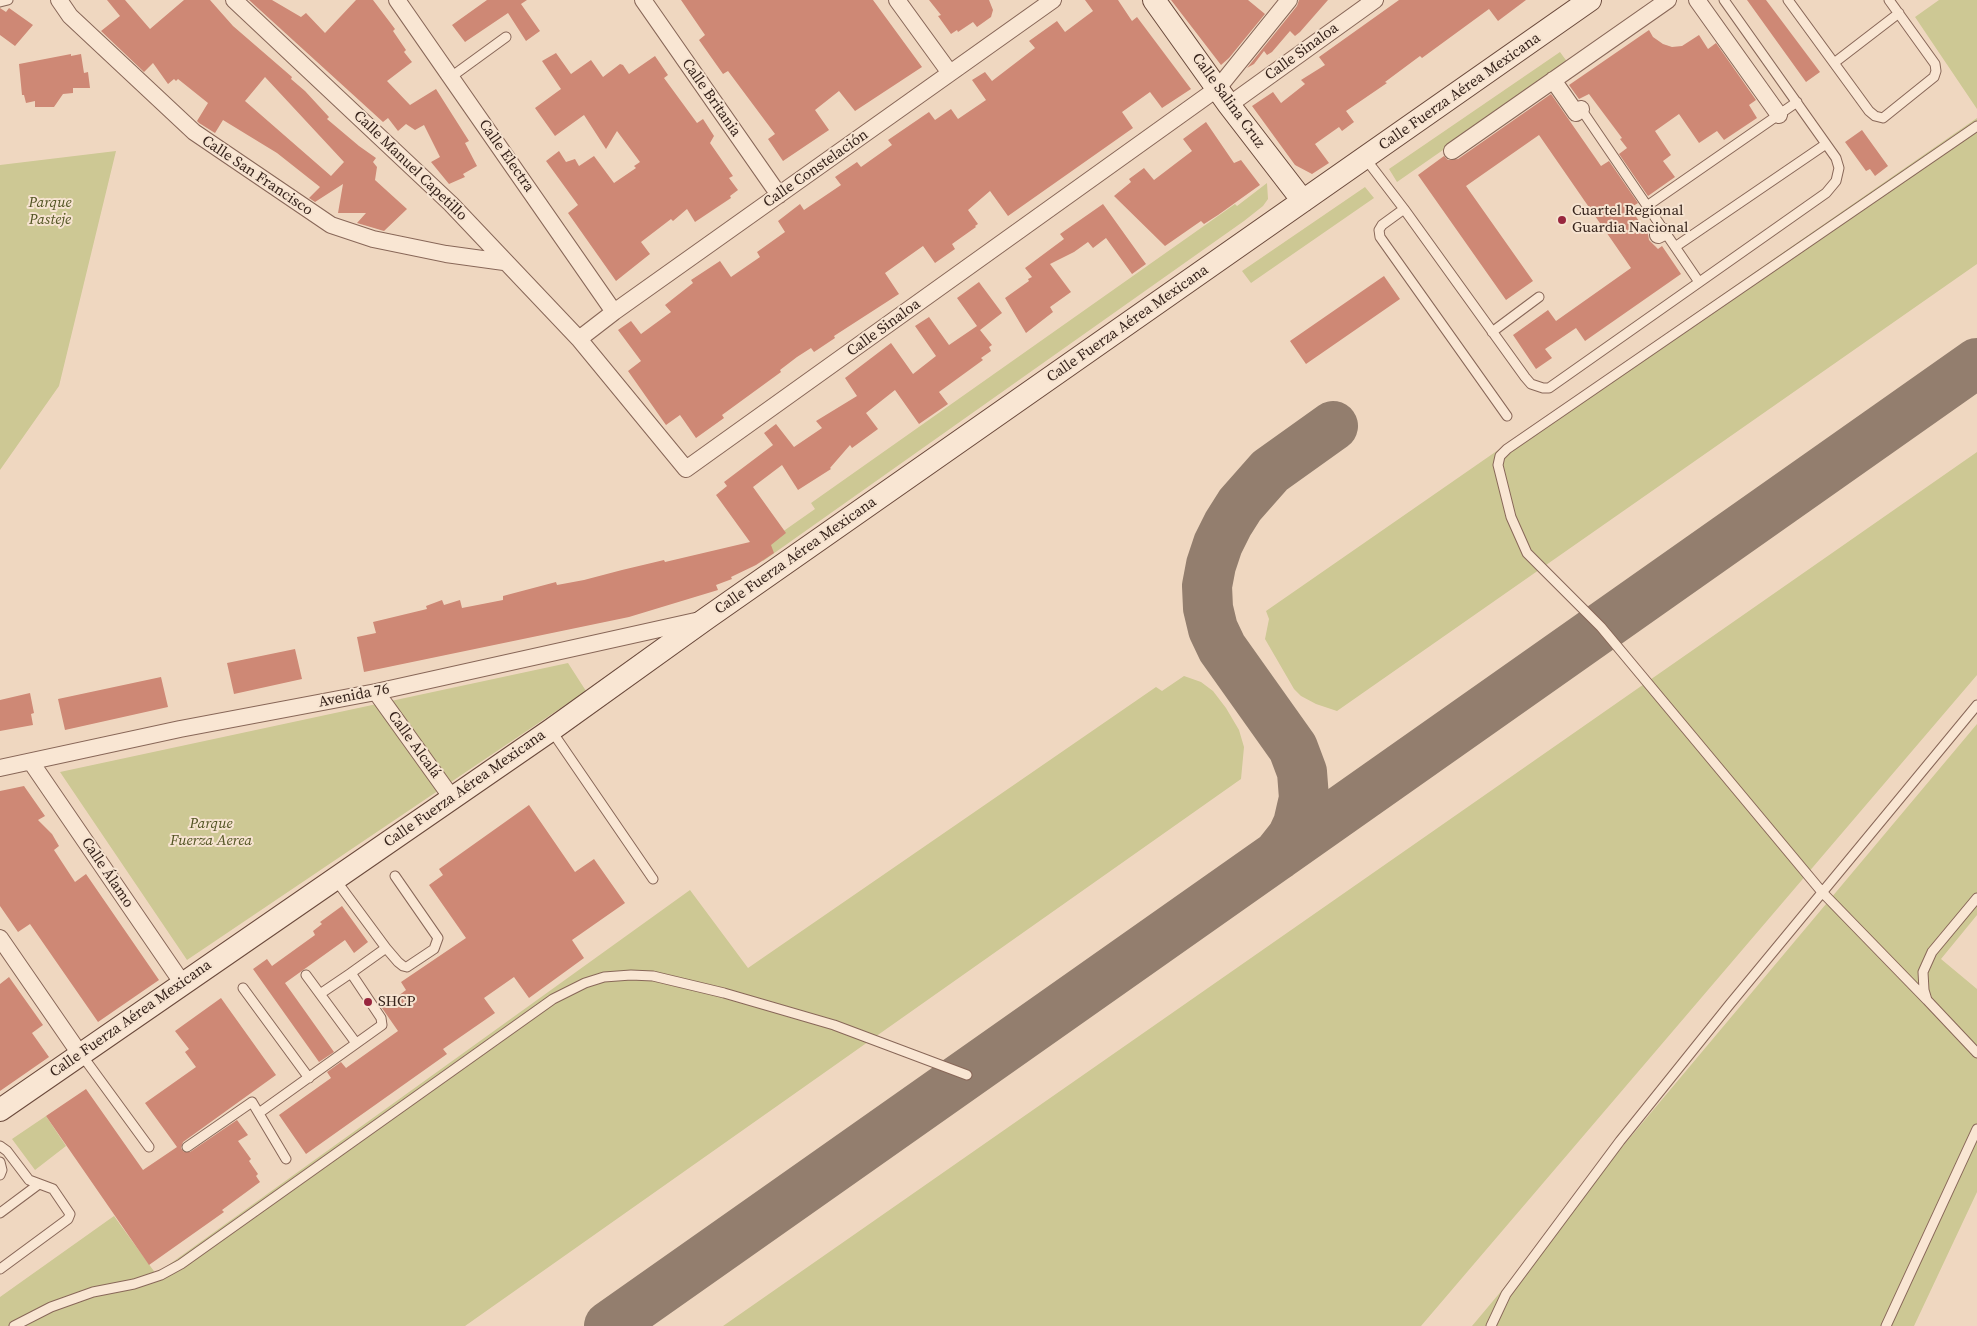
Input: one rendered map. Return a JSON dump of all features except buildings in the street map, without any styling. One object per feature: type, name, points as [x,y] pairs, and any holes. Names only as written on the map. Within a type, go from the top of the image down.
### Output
[{"type":"main road","name":"Calle Salina Cruz","points":[[1154,0],[1303,201]]},
{"type":"main road","name":"Calle Fuerza Aérea Mexicana","points":[[0,1110],[551,730],[707,618],[1590,0]]},
{"type":"street","name":"Calle San Francisco","points":[[59,0],[70,16],[194,132],[331,225],[373,239],[446,254],[504,262]]},
{"type":"street","name":"Calle Manuel Capetillo","points":[[234,0],[451,204],[578,339]]},
{"type":"street","name":"Calle Electra","points":[[397,0],[614,312]]},
{"type":"street","name":"Calle Britania","points":[[643,0],[779,195]]},
{"type":"street","points":[[897,0],[950,73]]},
{"type":"street","name":"Calle Constelación","points":[[578,339],[1053,0]]},
{"type":"street","points":[[1224,96],[1289,0]]},
{"type":"street","name":"Calle Sinaloa","points":[[578,339],[686,469],[1224,96],[1375,0]]},
{"type":"street","points":[[1452,151],[1668,0]]},
{"type":"street","points":[[1697,0],[1779,115]]},
{"type":"street","points":[[1553,80],[1576,113],[1581,109]]},
{"type":"street","name":"Avenida 76","points":[[0,768],[180,729],[376,692],[707,618]]},
{"type":"street","name":"Calle Alcalá","points":[[376,692],[452,798]]},
{"type":"street","name":"Calle Álamo","points":[[31,762],[183,984]]},
{"type":"street","points":[[0,938],[80,1054]]},
{"type":"lane","points":[[0,2],[8,0]]},
{"type":"lane","points":[[1364,158],[1404,209],[1525,377],[1531,384],[1549,388],[1831,189],[1838,175],[1839,168],[1836,158],[1724,0]]},
{"type":"lane","points":[[1788,0],[1869,111],[1875,116],[1883,118],[1934,77],[1936,71],[1935,64],[1889,0]]},
{"type":"lane","points":[[1834,63],[1899,13]]},
{"type":"lane","points":[[451,77],[506,37]]},
{"type":"lane","points":[[1647,206],[1797,102]]},
{"type":"lane","points":[[1581,109],[1647,206],[1661,233],[1675,247],[1699,282]]},
{"type":"lane","points":[[1977,126],[1507,449],[1500,456],[1498,465],[1510,517],[1527,553],[1601,627],[1822,892],[1977,1053]]},
{"type":"lane","points":[[1675,247],[1826,144]]},
{"type":"lane","points":[[1404,209],[1382,225],[1379,230],[1380,237],[1507,416]]},
{"type":"lane","points":[[1492,332],[1539,298]]},
{"type":"lane","points":[[1491,1326],[1506,1294],[1620,1141],[1977,705]]},
{"type":"lane","points":[[551,730],[653,879]]},
{"type":"lane","points":[[335,878],[386,948],[398,962],[407,967],[434,949],[438,942],[436,934],[395,876]]},
{"type":"lane","points":[[1927,1000],[1924,990],[1923,972],[1932,952],[1977,898]]},
{"type":"lane","points":[[320,994],[386,948]]},
{"type":"lane","points":[[259,1114],[379,1027],[382,1022],[351,973]]},
{"type":"lane","points":[[306,975],[356,1043]]},
{"type":"lane","points":[[14,1326],[51,1307],[92,1292],[134,1284],[161,1275],[181,1264],[553,999],[585,983],[604,977],[653,976],[724,993],[834,1025],[967,1075]]},
{"type":"lane","points":[[244,988],[309,1078]]},
{"type":"lane","points":[[80,1054],[149,1147]]},
{"type":"lane","points":[[187,1147],[252,1102],[286,1158]]},
{"type":"lane","points":[[1886,1326],[1977,1129]]},
{"type":"lane","points":[[0,1146],[7,1150],[29,1180],[53,1188],[70,1210],[70,1217],[0,1269]]},
{"type":"lane","points":[[0,1162],[2,1170],[0,1175]]},
{"type":"lane","points":[[0,1214],[40,1184]]},
{"type":"green space","points":[[1939,0],[1977,0],[1977,109],[1915,17]]},
{"type":"green space","points":[[1560,52],[1568,63],[1397,182],[1389,169]]},
{"type":"green space","points":[[1977,118],[1977,264],[1337,711],[1316,704],[1301,696],[1294,689],[1265,639],[1269,619],[1266,611]]},
{"type":"green space","name":"Parque Pasteje","points":[[116,151],[59,386],[0,470],[0,165]]},
{"type":"green space","points":[[1267,183],[1268,199],[1263,206],[1244,221],[763,561],[755,551],[815,509],[811,503],[1235,204],[1237,206]]},
{"type":"green space","points":[[1365,187],[1374,198],[1251,283],[1242,271]]},
{"type":"green space","points":[[1977,452],[1977,675],[1421,1326],[723,1326]]},
{"type":"green space","name":"Parque Fuerza Aerea","points":[[568,663],[586,691],[187,960],[60,772]]},
{"type":"green space","points":[[1184,676],[1201,682],[1213,691],[1239,730],[1244,747],[1241,779],[465,1326],[0,1326],[0,1297],[114,1216],[156,1274],[690,890],[748,968],[1156,687],[1162,691]]},
{"type":"green space","points":[[1977,724],[1977,915],[1941,959],[1977,989],[1977,1192],[1914,1326],[1472,1326]]},
{"type":"green space","points":[[46,1116],[66,1146],[35,1170],[12,1139]]},
{"type":"taxiway","points":[[609,1326],[1977,363]]},
{"type":"taxiway","points":[[1277,856],[1292,837],[1298,824],[1304,798],[1302,772],[1293,748],[1222,648],[1213,629],[1208,608],[1207,586],[1218,544],[1240,505],[1270,471],[1333,426]]},
{"type":"place","name":"Cuartel Regional Guardia Nacional","points":[[1562,220]]},
{"type":"place","name":"SHCP","points":[[368,1002]]}]
